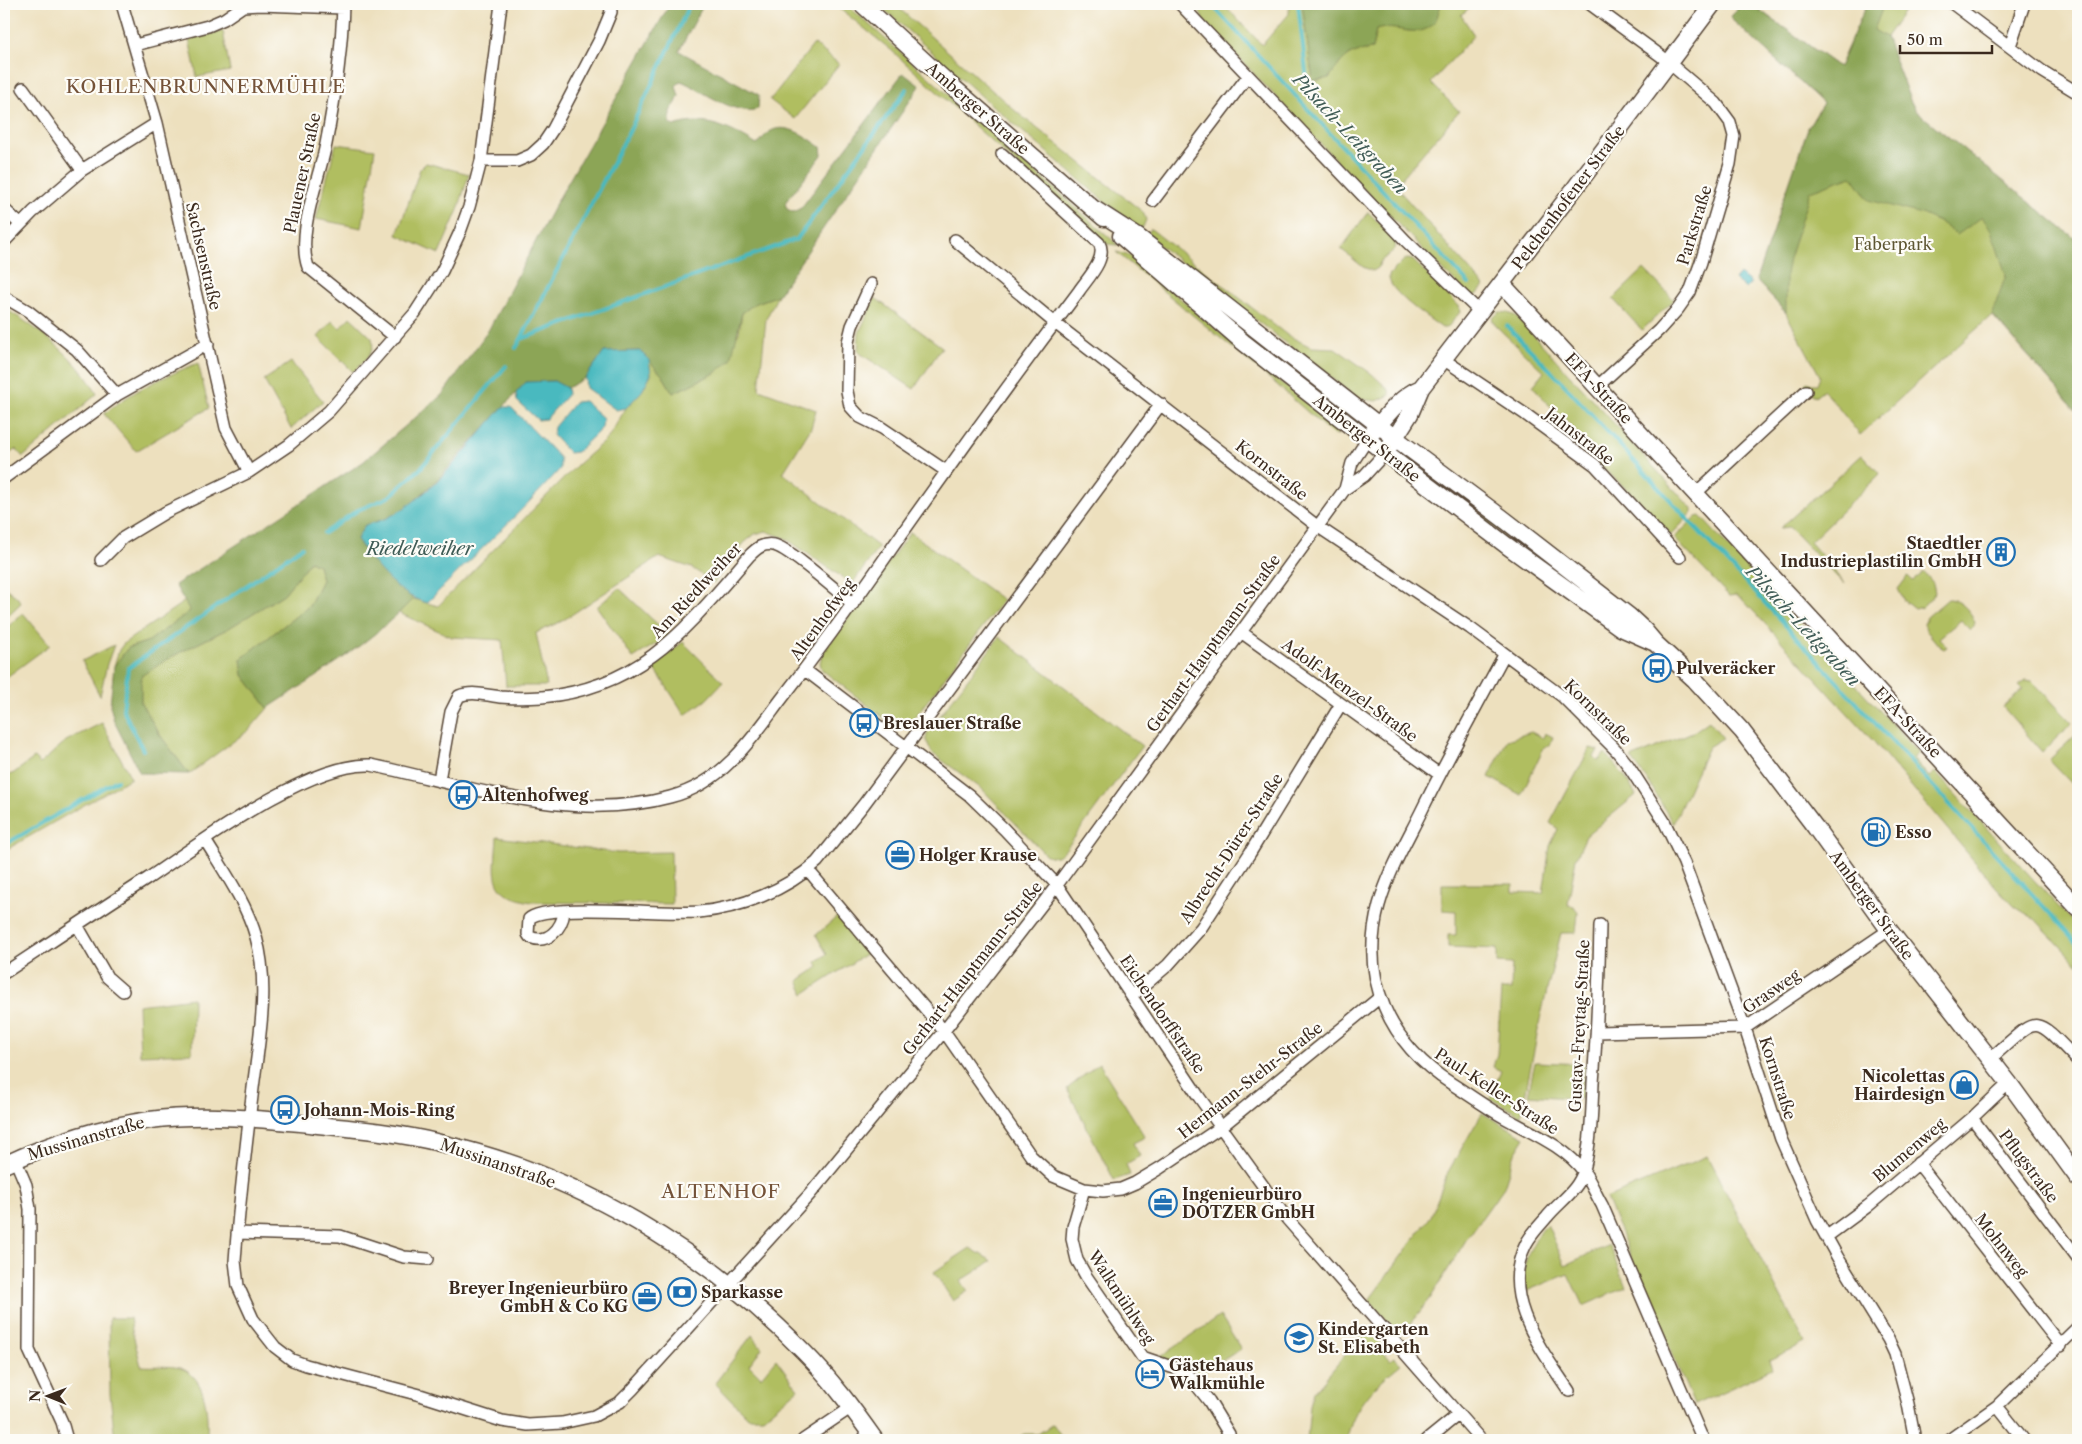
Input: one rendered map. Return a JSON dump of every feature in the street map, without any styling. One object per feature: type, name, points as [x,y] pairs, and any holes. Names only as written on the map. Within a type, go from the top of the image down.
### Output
[{"type":"main road","name":"Amberger Straße","points":[[862,4],[1011,138],[1096,210],[1131,246],[1236,336],[1367,440],[1506,545],[1620,628],[1655,643]]},
{"type":"main road","name":"Pelchenhofener Straße","points":[[1385,453],[1410,414],[1421,388],[1502,284],[1713,4]]},
{"type":"main road","name":"Amberger Straße","points":[[1096,210],[1138,237],[1395,438],[1501,516],[1629,616],[1655,643],[1690,674],[1742,731],[1815,827],[1889,930],[2010,1083],[2078,1178]]},
{"type":"main road","name":"EFA-Straße","points":[[1502,284],[2078,908]]},
{"type":"main road","name":"Pelchenhofener Straße","points":[[1367,440],[1406,397],[1421,388]]},
{"type":"main road","name":"Mussinanstraße","points":[[10,1162],[60,1143],[120,1125],[181,1118],[250,1119],[378,1131],[440,1143],[487,1156],[545,1177],[604,1203],[663,1238],[728,1282],[805,1352],[852,1407],[875,1440]]},
{"type":"street","name":"Sachsenstraße","points":[[122,4],[157,123],[226,428],[249,472]]},
{"type":"street","points":[[101,560],[132,532],[166,512],[249,472],[289,445],[330,411],[415,313],[442,271],[469,208],[481,161],[501,4]]},
{"type":"street","points":[[481,161],[517,161],[531,155],[543,144],[553,129],[599,41],[611,12],[610,4]]},
{"type":"street","points":[[1180,4],[1406,241],[1480,312]]},
{"type":"street","name":"Parkstraße","points":[[1590,4],[1669,62],[1722,109],[1733,130],[1732,154],[1701,262],[1690,292],[1682,305],[1659,330],[1598,386]]},
{"type":"street","points":[[1953,4],[2042,71],[2078,93]]},
{"type":"street","points":[[2010,46],[2024,4]]},
{"type":"street","points":[[135,45],[208,26],[224,20],[243,6],[343,6]]},
{"type":"street","name":"Plauener Straße","points":[[343,6],[341,44],[332,110],[326,147],[304,238],[304,255],[308,267],[395,338]]},
{"type":"street","points":[[1153,201],[1248,76]]},
{"type":"street","points":[[23,88],[82,170]]},
{"type":"street","points":[[4,242],[20,224],[82,170],[157,123]]},
{"type":"street","name":"Altenhofweg","points":[[4,973],[205,840],[280,794],[331,771],[362,764],[371,765],[516,798],[568,805],[620,805],[671,797],[695,788],[716,774],[733,760],[805,670],[946,471],[1055,323],[1101,256],[1101,246],[1002,154]]},
{"type":"street","points":[[4,209],[20,224]]},
{"type":"street","name":"Kornstraße","points":[[955,240],[1055,323],[1162,404],[1317,526],[1470,628],[1569,702],[1616,750],[1636,774],[1664,821],[1684,863],[1745,1028],[1781,1139],[1826,1237],[1888,1339],[1895,1354],[1903,1380],[1915,1440]]},
{"type":"street","points":[[870,284],[852,326],[848,342],[847,383],[850,406],[860,416],[882,428],[946,471]]},
{"type":"street","points":[[4,297],[28,311],[76,350],[117,395]]},
{"type":"street","points":[[4,478],[117,395],[208,344]]},
{"type":"street","name":"Jahnstraße","points":[[1443,359],[1596,465],[1680,557]]},
{"type":"street","points":[[1696,493],[1806,391]]},
{"type":"street","points":[[564,912],[595,910],[700,912],[755,898],[797,878],[808,870],[840,834],[1162,404]]},
{"type":"street","name":"Gerhart-Hauptmann-Straße","points":[[1345,489],[1352,463],[1367,440]]},
{"type":"street","name":"Gerhart-Hauptmann-Straße","points":[[728,1282],[810,1194],[944,1031],[1057,885],[1345,489],[1364,476],[1385,453]]},
{"type":"street","name":"Am Riedlweiher","points":[[439,780],[451,712],[459,696],[469,694],[526,698],[561,695],[614,679],[661,651],[682,631],[754,551],[764,544],[774,545],[792,555],[853,604]]},
{"type":"street","name":"Adolf-Menzel-Straße","points":[[1241,632],[1439,774]]},
{"type":"street","name":"Paul-Keller-Straße","points":[[1504,655],[1439,774],[1379,904],[1373,945],[1373,970],[1379,998],[1400,1035],[1413,1053],[1427,1067],[1498,1114],[1542,1138],[1565,1154],[1583,1172],[1602,1205],[1702,1440]]},
{"type":"street","name":"Eichendorffstraße","points":[[805,670],[906,746],[981,806],[1057,885],[1221,1128],[1287,1219],[1481,1440]]},
{"type":"street","name":"Albrecht-Dürer-Straße","points":[[1132,996],[1168,965],[1211,914],[1341,704]]},
{"type":"street","points":[[205,840],[234,887],[252,924],[260,958],[262,982],[260,1018],[237,1233],[236,1274],[242,1298],[253,1319],[275,1347],[292,1360],[333,1373],[444,1401],[502,1421],[528,1426],[562,1423],[606,1411],[620,1402],[728,1282]]},
{"type":"street","name":"Hermann-Stehr-Straße","points":[[808,870],[944,1031],[1031,1156],[1052,1176],[1084,1189],[1103,1191],[1121,1189],[1135,1183],[1221,1128],[1379,998]]},
{"type":"street","name":"Gustav-Freytag-Straße","points":[[1569,1392],[1547,1358],[1524,1311],[1517,1292],[1517,1270],[1526,1243],[1549,1214],[1572,1193],[1583,1172],[1590,1130],[1597,1032],[1600,924]]},
{"type":"street","points":[[77,925],[107,977],[123,991]]},
{"type":"street","name":"Grasweg","points":[[1597,1032],[1745,1028],[1889,930]]},
{"type":"street","points":[[1990,1058],[2023,1029],[2037,1024],[2043,1026],[2051,1033],[2078,1061]]},
{"type":"street","name":"Blumenweg","points":[[1826,1237],[1868,1206],[1972,1118],[2010,1083]]},
{"type":"street","name":"Pflugstraße","points":[[1972,1118],[2078,1258]]},
{"type":"street","points":[[10,1162],[26,1185],[30,1209],[29,1350],[62,1422],[67,1440]]},
{"type":"street","name":"Mohnweg","points":[[1918,1163],[2061,1346]]},
{"type":"street","name":"Walkmühlweg","points":[[1084,1189],[1072,1227],[1072,1239],[1077,1260],[1086,1276],[1142,1357],[1186,1372],[1199,1387],[1229,1434],[1230,1440]]},
{"type":"street","points":[[237,1233],[340,1236],[404,1257],[428,1259]]},
{"type":"street","points":[[1949,1440],[1997,1406],[2061,1346],[2078,1327]]},
{"type":"street","points":[[1997,1406],[2024,1440]]},
{"type":"street","points":[[803,1440],[852,1407]]},
{"type":"street","points":[[1427,1440],[1459,1414]]},
{"type":"green space","points":[[670,4],[704,4],[679,51],[759,95],[758,109],[740,109],[719,101],[681,81],[676,86],[679,96],[670,111],[670,124],[674,126],[697,122],[718,125],[757,145],[774,129],[788,129],[795,131],[821,147],[822,155],[785,203],[787,209],[793,212],[801,208],[903,73],[920,86],[778,295],[754,304],[742,313],[731,360],[715,373],[673,393],[663,376],[640,351],[604,352],[585,378],[567,388],[554,381],[526,382],[440,477],[410,505],[386,519],[365,525],[357,539],[368,557],[413,599],[362,644],[268,708],[243,675],[241,659],[309,606],[322,580],[318,565],[310,561],[284,594],[229,628],[171,657],[141,676],[141,703],[160,735],[189,774],[140,773],[114,721],[110,705],[114,666],[128,648],[149,641],[190,611],[175,585],[363,462],[442,395],[488,331],[555,205]]},
{"type":"green space","points":[[834,4],[846,4],[1118,245],[1105,244],[891,50]]},
{"type":"green space","points":[[878,4],[894,4],[1019,114],[1143,212],[1146,220],[1143,227],[1138,229],[1130,223],[987,101]]},
{"type":"green space","points":[[1197,4],[1223,4],[1262,45],[1289,14],[1289,4],[1302,4],[1313,81],[1329,78],[1338,65],[1351,54],[1372,49],[1376,30],[1386,26],[1409,31],[1435,22],[1441,4],[1474,4],[1461,15],[1474,35],[1431,83],[1459,111],[1395,186],[1484,286],[1476,295],[1470,296],[1460,287],[1347,172],[1203,20]]},
{"type":"green space","points":[[1302,4],[1441,4],[1434,23],[1428,28],[1421,31],[1391,28],[1376,30],[1372,49],[1351,54],[1338,65],[1329,78],[1313,81]]},
{"type":"green space","name":"Faberpark","points":[[1741,4],[1751,4],[1839,67],[1867,4],[1909,4],[1886,37],[1916,111],[2078,241],[2078,413],[1992,315],[1860,435],[1824,390],[1815,397],[1805,384],[1807,382],[1817,384],[1820,376],[1786,313],[1756,280],[1808,128],[1823,103],[1730,18]]},
{"type":"green space","points":[[1741,4],[1751,4],[1839,67],[1867,4],[1884,4],[1874,30],[1886,37],[1916,111],[2078,241],[2078,413],[1992,314],[2006,275],[1991,230],[1982,217],[1957,235],[1941,223],[1921,214],[1869,200],[1852,176],[1810,191],[1786,274],[1786,313],[1756,280],[1808,128],[1823,103],[1730,18]]},
{"type":"green space","points":[[223,31],[230,71],[197,77],[189,39]]},
{"type":"green space","points":[[814,44],[839,64],[795,119],[770,100]]},
{"type":"green space","points":[[336,144],[375,149],[362,228],[316,219]]},
{"type":"green space","points":[[426,163],[469,174],[458,210],[439,254],[397,235],[420,169]]},
{"type":"green space","points":[[1368,212],[1396,240],[1395,249],[1373,271],[1363,267],[1341,249]]},
{"type":"green space","points":[[1151,229],[1287,335],[1311,347],[1335,348],[1372,374],[1389,390],[1390,395],[1377,401],[1358,399],[1146,235]]},
{"type":"green space","points":[[1116,252],[1131,256],[1218,331],[1336,427],[1338,435],[1331,433],[1275,383]]},
{"type":"green space","points":[[1404,260],[1413,260],[1459,306],[1460,312],[1447,328],[1442,328],[1410,304],[1394,289],[1389,275]]},
{"type":"green space","points":[[1644,269],[1674,300],[1642,330],[1613,299]]},
{"type":"green space","points":[[778,295],[766,319],[759,389],[816,410],[811,428],[783,473],[879,547],[852,584],[785,538],[766,531],[755,534],[744,543],[714,583],[692,568],[659,557],[562,621],[536,633],[547,686],[506,686],[502,640],[452,637],[399,613],[413,599],[438,606],[577,465],[608,438],[626,408],[642,391],[651,374],[649,360],[663,376],[673,393],[715,373],[739,332],[742,313],[754,304]]},
{"type":"green space","points":[[875,298],[942,347],[914,389],[858,352],[859,333]]},
{"type":"green space","points":[[4,308],[31,325],[68,356],[97,394],[23,457],[16,449],[4,458]]},
{"type":"green space","points":[[1499,312],[1516,316],[1692,509],[1692,513],[1671,535],[1633,495],[1592,458],[1596,451],[1572,428],[1564,417],[1548,404],[1533,386],[1544,372],[1495,325],[1492,319]]},
{"type":"green space","points":[[350,317],[372,338],[373,344],[368,357],[353,372],[318,337],[332,321],[340,328]]},
{"type":"green space","points":[[291,362],[323,401],[291,429],[264,380]]},
{"type":"green space","points":[[198,363],[209,408],[136,451],[104,414],[137,391]]},
{"type":"green space","points":[[1862,455],[1880,474],[1810,542],[1844,584],[1789,527],[1780,528]]},
{"type":"green space","points":[[1470,508],[1498,524],[1622,619],[1620,623]]},
{"type":"green space","points":[[1700,516],[1919,753],[1913,758],[1929,777],[1935,772],[2078,928],[2078,965],[2035,919],[2015,907],[1996,887],[1875,743],[1744,601],[1736,595],[1729,596],[1674,538],[1696,517]]},
{"type":"green space","points":[[910,532],[1003,600],[913,720],[900,726],[888,721],[822,670],[820,663],[822,654]]},
{"type":"green space","points":[[310,561],[318,565],[322,580],[309,606],[241,659],[243,675],[268,708],[249,730],[189,774],[160,735],[141,703],[140,676],[171,657],[229,628],[284,594]]},
{"type":"green space","points":[[1924,572],[1933,583],[1935,593],[1922,607],[1914,609],[1904,601],[1898,589],[1908,576],[1913,581]]},
{"type":"green space","points":[[4,587],[17,597],[21,603],[4,619]]},
{"type":"green space","points":[[619,588],[668,634],[659,642],[633,658],[597,607]]},
{"type":"green space","points":[[1948,599],[1957,601],[1965,607],[1975,623],[1970,630],[1961,620],[1939,638],[1947,647],[1944,649],[1939,646],[1926,630],[1924,623],[1927,617]]},
{"type":"green space","points":[[185,601],[191,611],[149,641],[128,648],[114,666],[119,650],[124,643]]},
{"type":"green space","points":[[23,613],[50,645],[4,679],[4,630]]},
{"type":"green space","points":[[999,637],[1142,746],[1069,845],[1056,856],[1045,854],[982,789],[932,753],[926,740],[927,733]]},
{"type":"green space","points":[[683,642],[723,682],[706,700],[685,715],[653,666]]},
{"type":"green space","points":[[114,645],[107,664],[100,696],[82,661]]},
{"type":"green space","points":[[2026,680],[2032,681],[2072,723],[2042,752],[2003,707],[2023,689],[2019,685]]},
{"type":"green space","points":[[1709,721],[1723,738],[1708,747],[1673,824],[1650,784],[1631,758],[1695,731]]},
{"type":"green space","points":[[102,723],[131,778],[4,851],[4,777],[14,773],[34,758],[40,764],[66,741]]},
{"type":"green space","points":[[1531,732],[1543,738],[1545,733],[1553,737],[1550,745],[1544,747],[1521,795],[1489,777],[1507,740]]},
{"type":"green space","points":[[2078,733],[2078,787],[2076,788],[2049,760]]},
{"type":"green space","points":[[1590,748],[1598,750],[1594,757],[1599,761],[1605,753],[1625,777],[1636,795],[1586,836],[1576,858],[1568,905],[1574,906],[1578,913],[1576,933],[1561,933],[1541,1015],[1521,1116],[1490,1098],[1501,1071],[1493,1067],[1497,1054],[1501,990],[1511,990],[1512,964],[1497,963],[1497,949],[1448,947],[1448,935],[1456,935],[1456,911],[1442,910],[1442,884],[1513,884],[1513,892],[1543,893],[1550,846],[1558,829],[1550,823]]},
{"type":"green space","points":[[497,837],[618,853],[671,852],[672,904],[532,902],[517,899],[507,894],[497,881],[495,862]]},
{"type":"green space","points":[[838,916],[869,952],[804,994],[798,981],[819,967],[816,962],[827,954],[816,935]]},
{"type":"green space","points":[[193,998],[192,1053],[140,1055],[138,1005]]},
{"type":"green space","points":[[1535,1062],[1585,1064],[1582,1099],[1528,1095]]},
{"type":"green space","points":[[1099,1063],[1145,1137],[1133,1143],[1140,1156],[1126,1164],[1130,1175],[1114,1180],[1067,1089]]},
{"type":"green space","points":[[1482,1113],[1525,1137],[1515,1153],[1504,1187],[1466,1240],[1430,1299],[1400,1336],[1369,1300],[1431,1216],[1448,1172]]},
{"type":"green space","points":[[1707,1156],[1805,1343],[1769,1360],[1772,1369],[1694,1405],[1606,1198]]},
{"type":"green space","points":[[1547,1224],[1565,1265],[1609,1245],[1626,1287],[1583,1306],[1568,1274],[1524,1292],[1525,1264],[1531,1247]]},
{"type":"green space","points":[[970,1248],[992,1261],[961,1281],[968,1291],[953,1301],[934,1272]]},
{"type":"green space","points":[[1220,1316],[1241,1349],[1199,1375],[1194,1369],[1158,1359]]},
{"type":"green space","points":[[109,1318],[130,1318],[141,1366],[180,1368],[196,1380],[201,1389],[206,1409],[207,1440],[115,1440],[110,1394]]},
{"type":"green space","points":[[1367,1329],[1383,1345],[1379,1349],[1390,1360],[1394,1357],[1401,1364],[1366,1397],[1354,1417],[1347,1440],[1307,1440],[1310,1405],[1314,1392]]},
{"type":"green space","points":[[752,1335],[762,1348],[749,1365],[761,1377],[776,1359],[798,1389],[764,1417],[748,1417],[715,1383]]},
{"type":"green space","points":[[1053,1424],[1064,1440],[1013,1440],[1024,1434],[1038,1434]]},
{"type":"water","points":[[1740,274],[1751,283],[1746,289],[1735,280]]},
{"type":"water","points":[[640,351],[649,360],[651,374],[642,391],[626,408],[616,410],[586,388],[585,378],[604,352]]},
{"type":"water","points":[[554,381],[567,388],[568,394],[546,419],[538,420],[517,401],[516,393],[526,382]]},
{"type":"water","points":[[584,401],[603,418],[602,428],[577,452],[569,453],[553,435],[554,427],[575,402]]},
{"type":"water","name":"Riedelweiher","points":[[503,407],[511,407],[560,458],[560,469],[427,603],[416,599],[396,586],[378,568],[357,539],[365,525],[387,518],[404,508],[435,483]]},
{"type":"waterway","points":[[521,339],[630,130],[690,4]]},
{"type":"waterway","name":"Pilsach-Leitgraben","points":[[1211,4],[1469,284]]},
{"type":"waterway","points":[[1298,4],[1308,89]]},
{"type":"waterway","points":[[516,348],[521,339],[797,239],[907,89]]},
{"type":"waterway","name":"Pilsach-Leitgraben","points":[[1507,326],[1559,379],[2078,944]]},
{"type":"waterway","points":[[324,533],[358,510],[389,497],[420,469],[506,366]]},
{"type":"waterway","points":[[143,750],[123,710],[128,668],[302,547]]},
{"type":"waterway","points":[[4,845],[117,780]]},
{"type":"place","name":"Staedtler Industrieplastilin GmbH","points":[[2001,552]]},
{"type":"place","name":"Pulveräcker","points":[[1657,668]]},
{"type":"place","name":"Breslauer Straße","points":[[864,723]]},
{"type":"place","name":"Altenhofweg","points":[[463,795]]},
{"type":"place","name":"Esso","points":[[1876,832]]},
{"type":"place","name":"Holger Krause","points":[[900,855]]},
{"type":"place","name":"Nicolettas Hairdesign","points":[[1964,1085]]},
{"type":"place","name":"Johann-Mois-Ring","points":[[285,1110]]},
{"type":"place","name":"Ingenieurbüro DOTZER GmbH","points":[[1163,1203]]},
{"type":"place","name":"Sparkasse","points":[[682,1292]]},
{"type":"place","name":"Breyer Ingenieurbüro GmbH & Co KG","points":[[647,1297]]},
{"type":"place","name":"Kindergarten St. Elisabeth","points":[[1299,1338]]},
{"type":"place","name":"Gästehaus Walkmühle","points":[[1150,1374]]},
{"type":"district","name":"KOHLENBRUNNERMÜHLE","points":[[206,86]]},
{"type":"district","name":"ALTENHOF","points":[[721,1191]]}]
